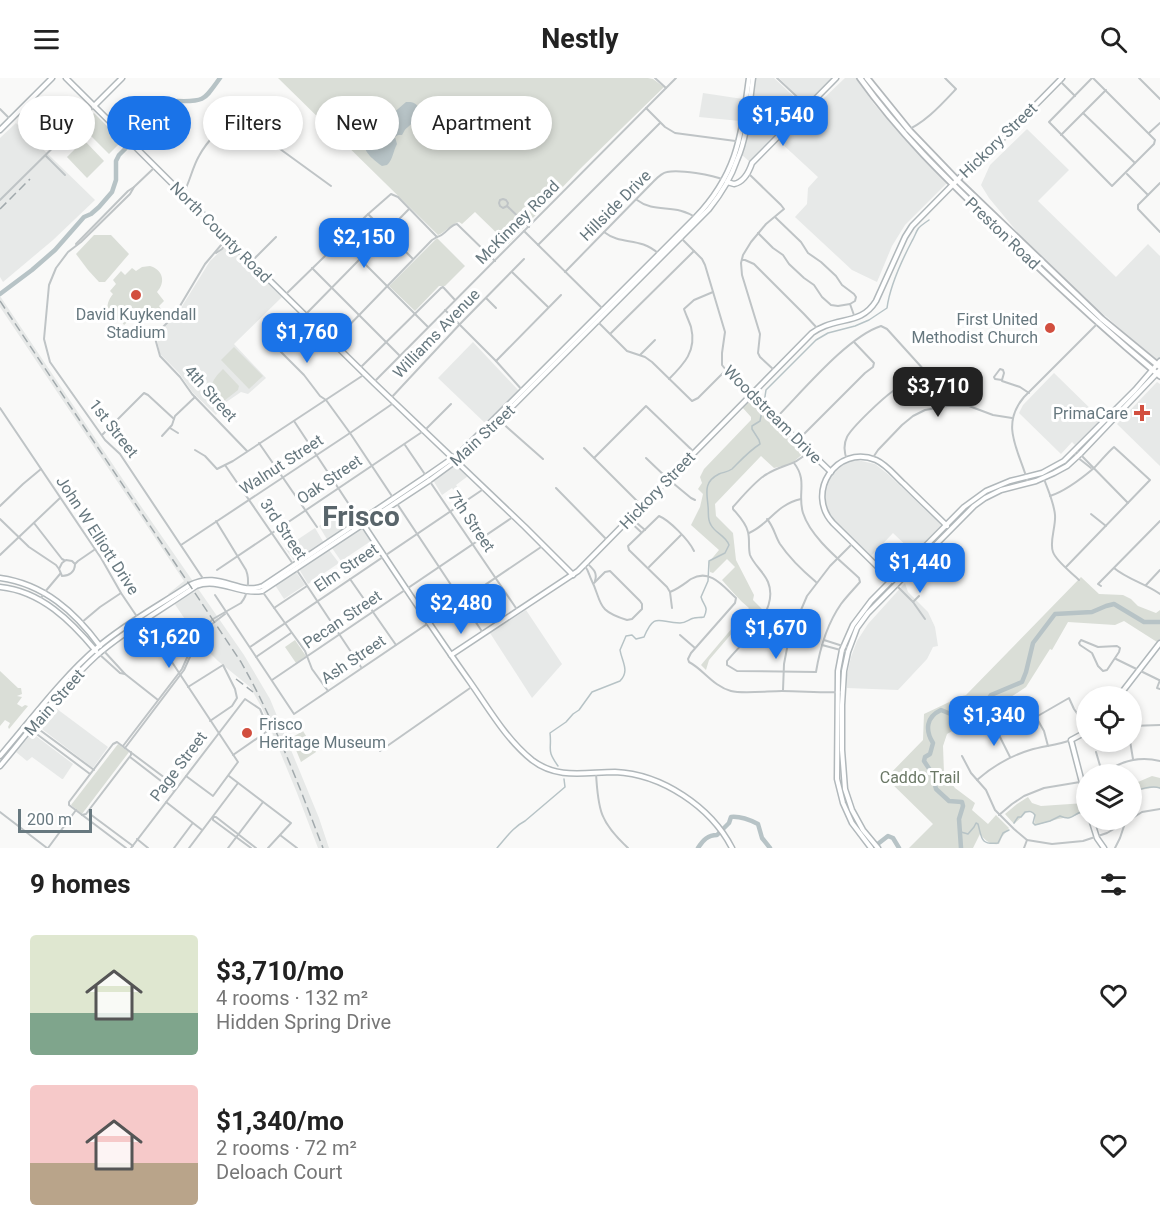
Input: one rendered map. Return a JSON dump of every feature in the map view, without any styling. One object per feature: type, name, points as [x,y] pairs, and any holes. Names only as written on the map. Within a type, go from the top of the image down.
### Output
[{"type":"main road","points":[[0,130],[52,78]]},
{"type":"main road","name":"North County Road","points":[[66,78],[84,96]]},
{"type":"main road","points":[[95,105],[122,78]]},
{"type":"main road","name":"Main Street","points":[[475,441],[483,436],[498,418],[696,219],[726,181],[741,141],[751,78]]},
{"type":"main road","points":[[726,181],[738,183],[748,173],[752,163],[836,78]]},
{"type":"main road","name":"Preston Road","points":[[860,78],[902,132],[1100,321],[1158,369]]},
{"type":"main road","name":"Preston Road","points":[[867,78],[955,182]]},
{"type":"main road","name":"Hickory Street","points":[[451,655],[573,575],[806,338],[824,326],[863,315],[876,302],[912,226],[1061,79]]},
{"type":"main road","name":"North County Road","points":[[95,107],[332,342],[573,575]]},
{"type":"main road","name":"Main Street","points":[[596,320],[603,309],[633,283]]},
{"type":"main road","points":[[846,649],[862,620],[972,500],[1067,466],[1079,456],[1119,406],[1158,369]]},
{"type":"main road","points":[[1043,476],[1122,411],[1158,369]]},
{"type":"main road","name":"Woodstream Drive","points":[[751,395],[831,472],[823,486],[822,496],[823,506],[830,520],[896,585]]},
{"type":"main road","points":[[1119,406],[1122,411]]},
{"type":"main road","name":"Main Street","points":[[0,766],[100,646],[205,581],[212,579],[247,590],[261,591],[455,459],[475,441],[489,424],[498,418]]},
{"type":"main road","points":[[483,436],[489,424]]},
{"type":"main road","points":[[831,472],[847,459],[858,457],[872,459],[885,466],[948,527]]},
{"type":"main road","points":[[362,523],[508,735],[537,764],[569,774],[626,773],[659,782],[682,795],[715,823],[732,848]]},
{"type":"main road","points":[[878,848],[857,820],[847,796],[840,738],[841,692],[838,671],[853,625],[861,614],[891,581],[948,527]]},
{"type":"main road","name":"Main Street","points":[[247,590],[259,588],[295,567]]},
{"type":"main road","points":[[0,578],[24,583],[60,603],[81,623],[103,650]]},
{"type":"main road","points":[[0,587],[25,593],[56,610],[70,621],[97,652]]},
{"type":"main road","name":"Main Street","points":[[1,755],[63,681],[97,652],[103,650],[140,621]]},
{"type":"main road","points":[[1126,686],[1159,646]]},
{"type":"main road","points":[[1076,737],[1071,740],[1078,764]]},
{"type":"main road","points":[[840,738],[836,766],[841,796],[852,824],[872,848]]},
{"type":"main road","points":[[0,761],[1,755]]},
{"type":"main road","points":[[841,796],[847,796]]},
{"type":"main road","points":[[1094,830],[1104,848]]},
{"type":"street","points":[[655,78],[666,88]]},
{"type":"street","name":"McKinney Road","points":[[374,382],[676,78]]},
{"type":"street","points":[[777,78],[808,107]]},
{"type":"street","points":[[902,132],[909,130],[934,111],[956,89],[945,78]]},
{"type":"street","points":[[1093,78],[1106,90],[1155,141],[1113,186],[1048,122],[1093,78]]},
{"type":"street","points":[[1139,78],[1160,99]]},
{"type":"street","points":[[1061,79],[1075,96]]},
{"type":"street","points":[[1061,135],[1106,90]]},
{"type":"street","points":[[646,108],[670,131],[681,135],[741,141]]},
{"type":"street","points":[[0,109],[10,119]]},
{"type":"street","points":[[1083,112],[1135,164]]},
{"type":"street","points":[[538,245],[660,123]]},
{"type":"street","points":[[1149,134],[1160,123]]},
{"type":"street","points":[[0,200],[51,150]]},
{"type":"street","points":[[183,194],[203,150]]},
{"type":"street","points":[[281,150],[331,186]]},
{"type":"street","points":[[46,155],[65,175]]},
{"type":"street","name":"1st Street","points":[[155,166],[130,194],[68,252],[56,268],[50,285],[44,339],[50,362],[101,435],[120,454],[205,581]]},
{"type":"street","name":"Hillside Drive","points":[[565,272],[652,183],[666,172],[711,175],[726,181]]},
{"type":"street","points":[[1126,172],[1148,195]]},
{"type":"street","points":[[748,173],[784,208],[758,233],[742,260],[742,275],[760,334],[758,353],[774,370]]},
{"type":"street","points":[[1159,185],[1138,205],[1138,209],[1160,232]]},
{"type":"street","points":[[285,295],[387,196],[392,194],[437,237]]},
{"type":"street","points":[[636,200],[651,207],[682,210],[696,219]]},
{"type":"street","points":[[507,206],[529,227]]},
{"type":"street","points":[[305,315],[409,209]]},
{"type":"street","points":[[368,214],[413,259]]},
{"type":"street","points":[[758,233],[814,285],[831,305],[850,304],[856,299],[854,294],[842,285],[821,262],[808,253],[775,217]]},
{"type":"street","points":[[332,342],[432,240],[442,236],[453,225],[457,224],[495,261]]},
{"type":"street","points":[[524,231],[603,309]]},
{"type":"street","points":[[604,232],[616,239],[642,243],[660,255]]},
{"type":"street","name":"Woodstream Drive","points":[[679,236],[705,265],[725,332],[721,360],[726,370],[751,395]]},
{"type":"street","points":[[251,262],[276,237]]},
{"type":"street","name":"4th Street","points":[[228,239],[222,249],[213,254],[205,264],[174,316],[155,335],[160,356],[195,397],[247,451]]},
{"type":"street","points":[[341,240],[428,327]]},
{"type":"street","points":[[610,334],[694,251]]},
{"type":"street","name":"Williams Avenue","points":[[393,400],[460,324],[524,259]]},
{"type":"street","points":[[742,260],[754,264],[818,329]]},
{"type":"street","points":[[312,268],[400,355]]},
{"type":"street","points":[[512,272],[549,308]]},
{"type":"street","points":[[360,369],[438,290],[443,287],[456,300]]},
{"type":"street","points":[[669,379],[686,362],[692,342],[691,329],[684,309],[694,300],[713,292]]},
{"type":"street","points":[[496,361],[561,295]]},
{"type":"street","points":[[486,298],[496,308]]},
{"type":"street","points":[[850,304],[855,318]]},
{"type":"street","points":[[445,310],[524,392]]},
{"type":"street","points":[[596,320],[627,351],[652,362],[690,400],[694,401],[726,370]]},
{"type":"street","points":[[1027,481],[1012,436],[1016,407],[1100,321]]},
{"type":"street","points":[[775,419],[854,342],[882,326],[943,388],[948,399],[947,406]]},
{"type":"street","points":[[273,339],[274,344],[326,400],[350,433],[484,634]]},
{"type":"street","points":[[640,355],[655,340]]},
{"type":"street","points":[[798,440],[852,384],[873,366],[874,363],[854,342]]},
{"type":"street","points":[[847,459],[844,446],[852,429],[888,394],[925,371]]},
{"type":"street","points":[[195,450],[205,456],[217,469],[365,374]]},
{"type":"street","points":[[1002,380],[1029,393]]},
{"type":"street","points":[[101,435],[144,393],[174,418]]},
{"type":"street","points":[[162,436],[170,428],[174,418],[195,397]]},
{"type":"street","name":"Walnut Street","points":[[181,545],[350,433],[393,400]]},
{"type":"street","name":"Oak Street","points":[[217,570],[425,430],[451,404]]},
{"type":"street","points":[[594,458],[646,406],[694,452]]},
{"type":"street","points":[[872,459],[890,437],[913,416],[925,410],[947,406],[969,406],[993,416],[1013,418]]},
{"type":"street","name":"John W Elliott Drive","points":[[0,408],[121,593],[140,621],[158,641],[238,762],[229,775]]},
{"type":"street","points":[[498,418],[543,459]]},
{"type":"street","points":[[294,421],[362,523]]},
{"type":"street","points":[[170,428],[178,433]]},
{"type":"street","points":[[259,443],[317,527]]},
{"type":"street","name":"7th Street","points":[[405,444],[518,611]]},
{"type":"street","points":[[1050,496],[1065,489],[1093,468],[1114,447],[1150,482],[1066,567]]},
{"type":"street","points":[[584,448],[642,506]]},
{"type":"street","points":[[794,463],[801,474],[803,513],[820,541],[859,578],[860,582],[841,604],[830,624],[816,672],[737,670],[731,668],[727,663],[765,614],[770,598],[770,584],[750,554],[749,533],[733,509],[765,475],[794,463],[809,451]]},
{"type":"street","points":[[1075,451],[1128,503]]},
{"type":"street","points":[[646,458],[695,500]]},
{"type":"street","name":"3rd Street","points":[[225,465],[361,668]]},
{"type":"street","points":[[0,506],[41,469]]},
{"type":"street","points":[[1043,476],[1055,512],[1052,551],[1079,580]]},
{"type":"street","name":"Elm Street","points":[[250,647],[485,488]]},
{"type":"street","points":[[556,488],[608,541]]},
{"type":"street","points":[[0,555],[60,498]]},
{"type":"street","points":[[749,533],[789,502],[801,499]]},
{"type":"street","points":[[1091,514],[1106,526]]},
{"type":"street","points":[[672,608],[670,592],[665,584],[629,550],[628,546],[659,516],[665,519],[694,550]]},
{"type":"street","name":"Pecan Street","points":[[272,680],[514,517]]},
{"type":"street","points":[[629,518],[645,530]]},
{"type":"street","points":[[629,518],[642,533]]},
{"type":"street","points":[[0,519],[28,547],[61,564],[74,563],[95,550]]},
{"type":"street","points":[[767,519],[784,549],[816,582]]},
{"type":"street","points":[[124,747],[184,670],[200,637],[208,627],[242,602],[247,590],[248,576],[216,521]]},
{"type":"street","points":[[1101,586],[1098,584],[1160,521]]},
{"type":"street","points":[[34,523],[61,564],[61,575]]},
{"type":"street","points":[[648,568],[681,535]]},
{"type":"street","points":[[783,691],[788,645],[807,596],[816,582],[853,543]]},
{"type":"street","name":"Ash Street","points":[[272,680],[294,714],[544,545]]},
{"type":"street","points":[[40,600],[56,579],[61,575],[72,573],[74,563]]},
{"type":"street","points":[[585,564],[596,573],[594,583]]},
{"type":"street","points":[[585,564],[604,609],[626,620],[642,609],[640,601],[609,571],[594,583]]},
{"type":"street","points":[[1114,568],[1160,594]]},
{"type":"street","points":[[1146,585],[1160,570]]},
{"type":"street","points":[[590,575],[596,573]]},
{"type":"street","points":[[670,592],[693,578],[705,575],[713,577],[736,598],[736,601],[695,648],[688,660],[711,680],[738,692],[841,692]]},
{"type":"street","points":[[351,579],[396,645]]},
{"type":"street","name":"Woodstream Drive","points":[[896,585],[913,602],[925,619]]},
{"type":"street","points":[[273,608],[307,586]]},
{"type":"street","points":[[261,591],[305,651],[312,669],[328,691]]},
{"type":"street","points":[[81,623],[121,593]]},
{"type":"street","points":[[215,595],[272,680]]},
{"type":"street","points":[[913,602],[919,596]]},
{"type":"street","points":[[256,657],[292,632]]},
{"type":"street","points":[[680,635],[695,648]]},
{"type":"street","points":[[824,640],[846,649]]},
{"type":"street","points":[[1083,640],[1101,647],[1117,646],[1120,648],[1107,670],[1103,672],[1091,652],[1080,645],[1080,642],[1083,640]]},
{"type":"street","points":[[822,645],[846,649]]},
{"type":"street","points":[[1094,657],[1094,650],[1101,647]]},
{"type":"street","points":[[103,650],[125,674],[159,701]]},
{"type":"street","points":[[97,652],[106,662],[120,673],[125,674]]},
{"type":"street","points":[[1115,658],[1160,679],[1157,688],[1160,689]]},
{"type":"street","points":[[188,687],[223,665],[237,698],[232,706],[210,721]]},
{"type":"street","points":[[380,751],[473,686]]},
{"type":"street","points":[[1048,746],[1044,731],[1036,717],[1069,698],[1076,712]]},
{"type":"street","name":"Page Street","points":[[132,847],[245,699],[260,709],[269,729],[233,755]]},
{"type":"street","points":[[27,724],[94,770]]},
{"type":"street","points":[[1142,726],[1160,725]]},
{"type":"street","points":[[32,727],[90,774]]},
{"type":"street","points":[[995,728],[1010,758]]},
{"type":"street","points":[[977,780],[987,771],[1010,758],[1071,740]]},
{"type":"street","points":[[126,848],[69,805],[116,741],[177,787]]},
{"type":"street","points":[[82,815],[86,814],[132,755],[131,752]]},
{"type":"street","points":[[1096,752],[1100,764]]},
{"type":"street","points":[[1132,752],[1133,760]]},
{"type":"street","points":[[962,756],[971,773],[986,790],[999,815],[1027,840],[1052,844],[1073,843],[1097,838],[1112,830]]},
{"type":"street","points":[[130,757],[174,791]]},
{"type":"street","points":[[76,764],[79,759]]},
{"type":"street","points":[[1122,764],[1133,760],[1160,761]]},
{"type":"street","points":[[153,774],[156,771]]},
{"type":"street","points":[[596,773],[598,801],[603,818],[611,832],[628,848]]},
{"type":"street","points":[[186,776],[213,796],[229,775],[291,823],[268,848]]},
{"type":"street","points":[[189,848],[239,783]]},
{"type":"street","points":[[999,815],[1024,796],[1044,788],[1076,783]]},
{"type":"street","points":[[166,802],[203,831]]},
{"type":"street","points":[[228,848],[263,802]]},
{"type":"street","points":[[1142,813],[1160,809]]},
{"type":"street","points":[[0,813],[47,848],[76,810]]},
{"type":"street","points":[[89,810],[91,815],[132,847]]},
{"type":"street","points":[[213,817],[216,817],[251,848]]},
{"type":"street","points":[[174,848],[193,823]]},
{"type":"street","points":[[1115,848],[1123,830]]},
{"type":"street","points":[[280,835],[297,848]]},
{"type":"street","points":[[237,836],[256,848]]},
{"type":"street","points":[[137,839],[148,848]]},
{"type":"street","points":[[1024,848],[1027,840]]},
{"type":"street","points":[[1073,843],[1074,848]]},
{"type":"shaded area","points":[[756,78],[774,78],[805,107],[783,129],[752,102]]},
{"type":"shaded area","points":[[779,78],[833,78],[807,105]]},
{"type":"shaded area","points":[[845,78],[856,78],[874,104],[903,138],[947,183],[905,225],[892,246],[877,282],[852,270],[795,217],[807,204],[808,188],[818,177],[779,141]]},
{"type":"shaded area","points":[[703,93],[743,99],[740,121],[699,117]]},
{"type":"shaded area","points":[[406,102],[411,103],[411,125],[402,135],[399,135],[399,108]]},
{"type":"shaded area","points":[[750,117],[757,125],[765,117],[780,131],[750,162],[742,155]]},
{"type":"shaded area","points":[[16,123],[18,125],[18,150],[44,150],[95,200],[53,240],[3,282],[0,277],[0,138]]},
{"type":"shaded area","points":[[1027,129],[1069,170],[1038,201],[1116,277],[1148,244],[1160,256],[1160,360],[1157,363],[1023,239],[981,185],[990,165]]},
{"type":"shaded area","points":[[366,150],[395,150],[389,163],[382,166]]},
{"type":"shaded area","points":[[228,244],[282,297],[234,344],[266,378],[248,394],[241,392],[222,405],[216,415],[193,393],[179,373],[160,354],[156,335],[176,316],[210,261]]},
{"type":"shaded area","points":[[0,296],[244,655],[270,699],[329,848],[318,848],[262,708],[250,687],[203,646],[168,594],[184,581],[0,307]]},
{"type":"shaded area","points":[[473,342],[519,391],[486,424],[438,378]]},
{"type":"shaded area","points":[[1054,373],[1101,419],[1075,445],[1072,442],[1061,454],[1019,413],[1023,405]]},
{"type":"shaded area","points":[[1157,382],[1160,384],[1160,466],[1117,424]]},
{"type":"shaded area","points":[[857,460],[875,464],[941,525],[914,553],[893,533],[871,556],[831,517],[824,494],[827,483],[838,467]]},
{"type":"shaded area","points":[[456,465],[468,476],[456,485],[461,492],[457,495],[452,488],[442,495],[433,480]]},
{"type":"shaded area","points":[[349,506],[357,519],[356,522],[328,541],[319,526]]},
{"type":"shaded area","points":[[361,527],[371,541],[341,561],[332,546]]},
{"type":"shaded area","points":[[315,528],[324,543],[295,562],[285,548]]},
{"type":"shaded area","points":[[327,549],[339,563],[308,584],[299,568]]},
{"type":"shaded area","points":[[296,572],[305,585],[284,599],[275,585]]},
{"type":"shaded area","points":[[905,583],[908,592],[928,612],[935,627],[938,646],[933,647],[927,659],[898,690],[847,688],[847,675],[857,641],[868,624]]},
{"type":"shaded area","points":[[526,610],[562,664],[532,698],[490,633]]},
{"type":"shaded area","points":[[53,706],[108,747],[93,768],[38,726]]},
{"type":"shaded area","points":[[32,733],[73,764],[63,779],[32,757],[27,761],[16,752]]},
{"type":"green space","points":[[278,78],[648,78],[664,87],[508,244],[475,212],[462,224],[456,223],[438,235],[351,150],[399,150],[399,96],[315,96],[315,114],[303,103],[303,96],[296,96]]},
{"type":"green space","points":[[95,114],[107,126],[107,150],[113,150],[109,154],[95,140]]},
{"type":"green space","points":[[74,150],[94,150],[104,161],[87,178],[67,157]]},
{"type":"green space","points":[[94,235],[111,235],[129,254],[105,282],[99,282],[76,254]]},
{"type":"green space","points":[[437,238],[465,266],[445,286],[439,286],[415,311],[389,286]]},
{"type":"green space","name":"David Kuykendall Stadium","points":[[150,266],[158,270],[162,277],[162,284],[157,292],[164,301],[159,306],[161,309],[157,316],[150,320],[147,318],[142,324],[134,316],[124,325],[123,321],[113,317],[108,311],[108,303],[113,294],[110,291],[116,284],[113,280],[121,271],[125,275],[132,268],[136,271]]},
{"type":"green space","points":[[234,347],[263,376],[249,389],[221,360]]},
{"type":"green space","points":[[223,369],[239,386],[238,390],[220,404],[212,386],[215,378]]},
{"type":"green space","points":[[750,399],[805,452],[791,464],[774,468],[761,456],[715,504],[716,516],[733,533],[736,560],[754,595],[753,600],[763,610],[760,614],[755,610],[751,611],[709,660],[706,670],[701,665],[749,608],[722,580],[735,567],[727,559],[713,573],[710,572],[709,562],[719,550],[691,525],[700,507],[703,494],[698,489],[702,483],[700,477],[704,469],[751,420],[742,407]]},
{"type":"green space","name":"Caddo Trail","points":[[1081,577],[1099,594],[1123,595],[1138,606],[1156,613],[1160,610],[1160,639],[1157,642],[1124,621],[1115,625],[1068,622],[1026,687],[993,709],[976,731],[956,729],[947,734],[943,746],[944,773],[955,788],[975,803],[972,810],[988,824],[996,815],[1009,828],[999,844],[988,842],[980,834],[973,848],[909,848],[933,824],[886,778],[923,740],[924,714],[966,695]]},
{"type":"green space","points":[[295,640],[306,656],[296,663],[285,647]]},
{"type":"green space","points":[[0,671],[18,688],[21,688],[22,694],[17,696],[22,697],[17,704],[22,707],[28,706],[9,729],[10,723],[5,720],[0,726]]},
{"type":"green space","points":[[303,731],[316,752],[301,762],[291,738]]},
{"type":"green space","points":[[118,744],[129,752],[82,814],[71,805]]},
{"type":"green space","points":[[1152,776],[1160,778],[1160,789],[1157,787],[1142,790],[1142,780]]},
{"type":"green space","points":[[1028,797],[1032,803],[1041,806],[1076,804],[1076,815],[1037,825],[1034,824],[1034,814],[1028,811],[1014,824],[1005,814]]},
{"type":"waterway","points":[[0,294],[55,250],[84,217],[99,207],[112,192],[116,180],[116,161],[119,155],[138,136],[162,118],[169,107],[177,101],[193,101],[203,98],[220,78]]},
{"type":"waterway","points":[[764,403],[766,390],[816,340],[828,333],[869,320],[887,308],[893,282],[904,257],[918,229],[929,220]]},
{"type":"waterway","points":[[558,766],[551,753],[550,733],[579,710],[592,692],[620,681],[625,670],[620,650],[626,636],[632,635],[636,639],[644,637],[651,624],[658,620],[680,623],[704,617],[706,608],[701,597],[708,581],[709,561],[725,553],[729,545],[713,528],[709,520],[708,484],[714,477],[732,469],[760,444],[752,426],[760,421],[762,411]]},
{"type":"waterway","points":[[961,848],[959,819],[962,802],[949,801],[936,789],[932,773],[924,761],[925,757],[930,754],[933,743],[928,729],[932,716],[941,710],[970,722],[991,695],[1022,682],[1033,643],[1055,614],[1092,612],[1114,604],[1144,622],[1160,622]]},
{"type":"waterway","points":[[497,848],[513,830],[565,787],[564,779]]},
{"type":"waterway","points":[[1142,789],[1160,788]]},
{"type":"waterway","points":[[1014,823],[1025,812],[1032,812],[1035,815],[1033,823],[1035,825],[1060,816],[1068,818],[1076,814]]},
{"type":"waterway","points":[[698,848],[706,838],[717,835],[729,823],[731,817],[758,824],[762,838],[770,848]]},
{"type":"waterway","points":[[961,832],[968,834],[976,823],[985,842],[998,843],[1003,833],[1009,830]]},
{"type":"waterway","points":[[879,843],[888,836],[893,838],[899,848]]},
{"type":"railway","points":[[0,209],[30,179]]},
{"type":"railway","points":[[0,301],[241,662],[275,730],[323,848]]},
{"type":"railway","points":[[236,679],[253,692]]},
{"type":"place","name":"David Kuykendall Stadium","points":[[136,295]]},
{"type":"place","name":"First United Methodist Church","points":[[1050,328]]},
{"type":"place","name":"PrimaCare","points":[[1142,413]]},
{"type":"place","name":"Frisco Heritage Museum","points":[[247,733]]},
{"type":"district","name":"Frisco","points":[[361,516]]}]
